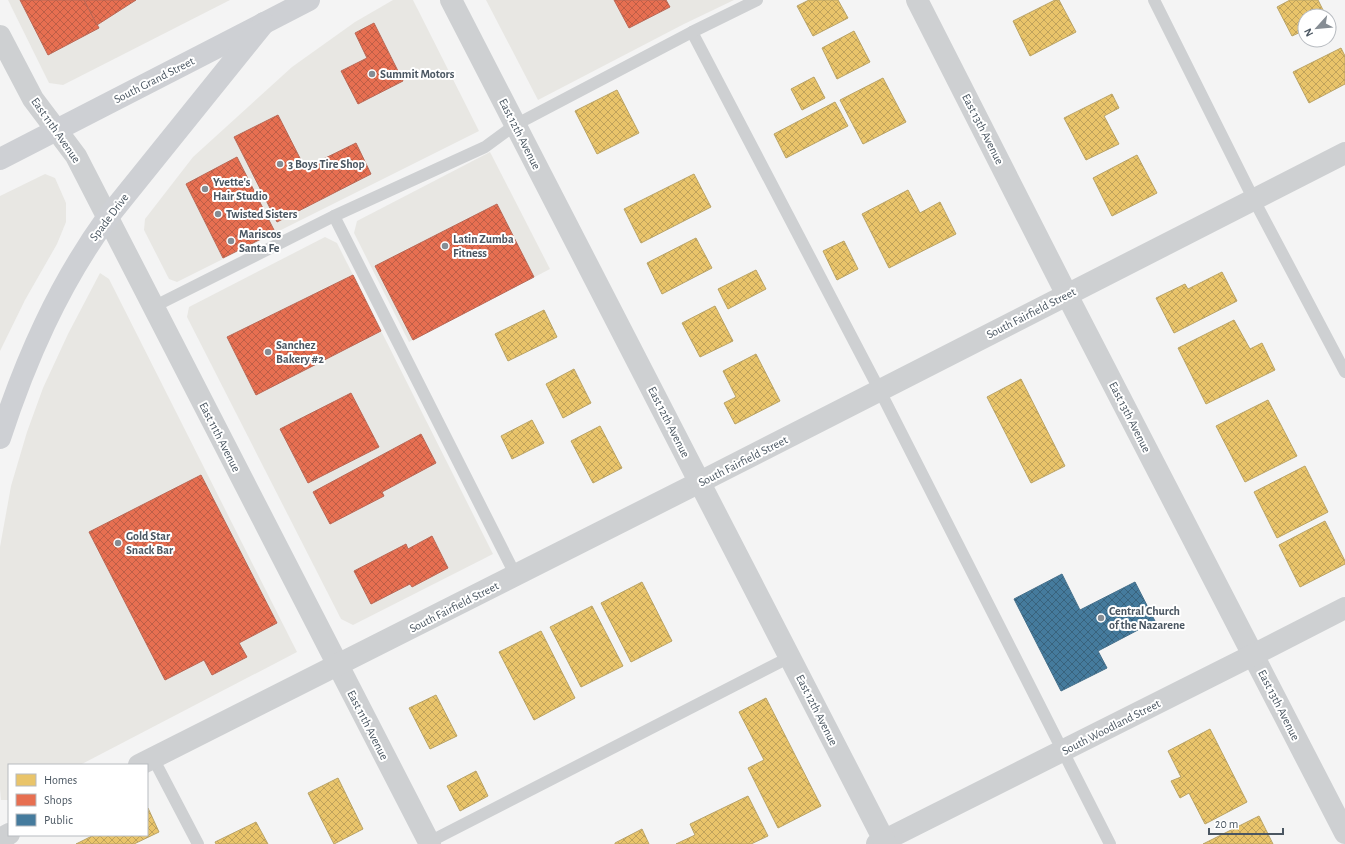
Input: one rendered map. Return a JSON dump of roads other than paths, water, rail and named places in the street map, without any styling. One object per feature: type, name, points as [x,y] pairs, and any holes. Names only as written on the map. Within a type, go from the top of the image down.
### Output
[{"type":"main road","name":"South Grand Street","points":[[0,159],[309,0]]},
{"type":"main road","name":"Spade Drive","points":[[0,438],[15,391],[43,326],[88,243],[264,23]]},
{"type":"street","name":"East 12th Avenue","points":[[451,0],[790,657],[882,843]]},
{"type":"street","name":"East 13th Avenue","points":[[918,0],[1067,295],[1345,833]]},
{"type":"street","name":"East 11th Avenue","points":[[0,36],[33,99],[76,156],[429,843]]},
{"type":"street","name":"South Fairfield Street","points":[[146,761],[516,576],[1345,153]]},
{"type":"street","name":"South Woodland Street","points":[[882,843],[1345,608]]},
{"type":"lane","points":[[153,308],[334,216],[485,148],[515,125],[692,32],[758,0]]},
{"type":"lane","points":[[1154,0],[1254,200],[1345,372]]},
{"type":"lane","points":[[692,32],[880,391],[1110,844]]},
{"type":"lane","points":[[334,216],[516,576]]},
{"type":"lane","points":[[429,843],[790,657]]},
{"type":"lane","points":[[148,764],[198,844]]},
{"type":"place","name":"Summit Motors","points":[[372,74]]},
{"type":"place","name":"3 Boys Tire Shop","points":[[280,164]]},
{"type":"place","name":"Yvette's Hair Studio","points":[[205,189]]},
{"type":"place","name":"Twisted Sisters","points":[[218,214]]},
{"type":"place","name":"Mariscos Santa Fe","points":[[231,241]]},
{"type":"place","name":"Latin Zumba Fitness","points":[[445,246]]},
{"type":"place","name":"Sanchez Bakery #2","points":[[268,352]]},
{"type":"place","name":"Gold Star Snack Bar","points":[[118,543]]},
{"type":"place","name":"Central Church of the Nazarene","points":[[1101,618]]}]
